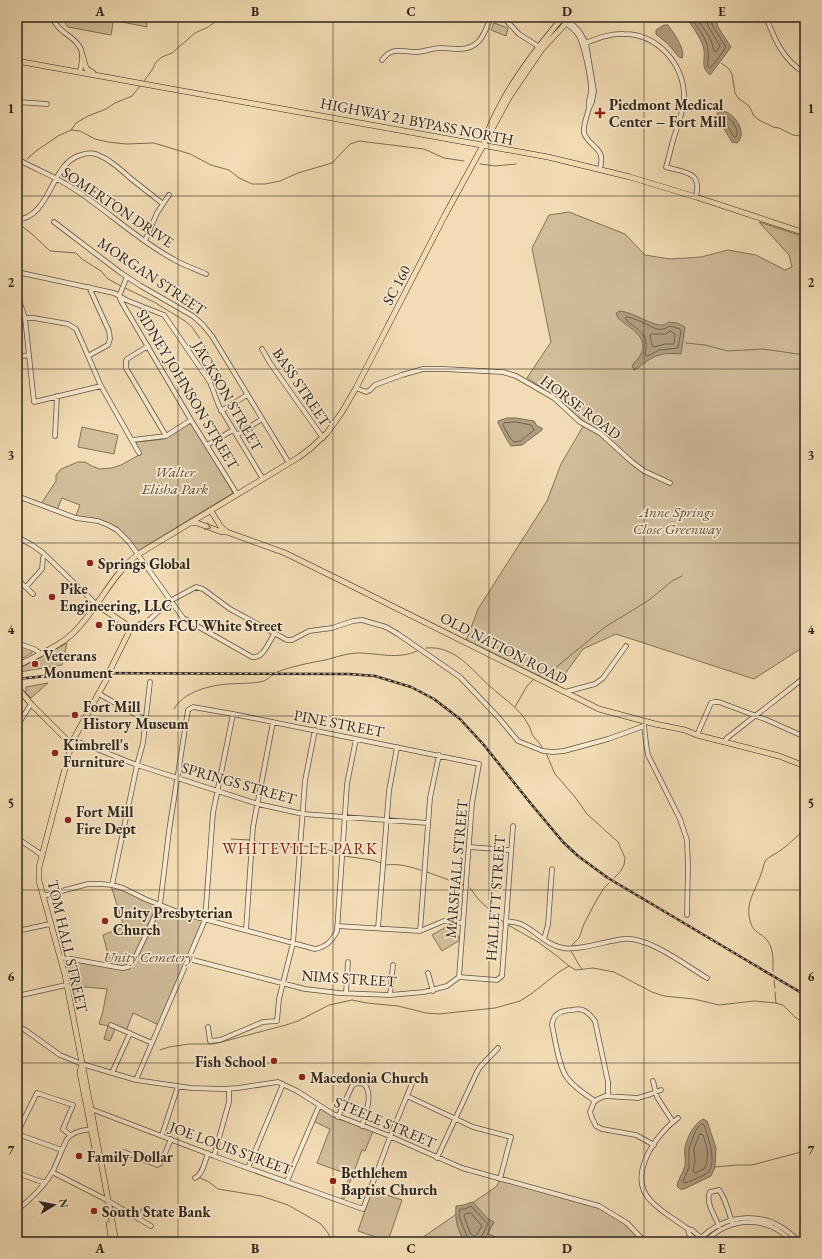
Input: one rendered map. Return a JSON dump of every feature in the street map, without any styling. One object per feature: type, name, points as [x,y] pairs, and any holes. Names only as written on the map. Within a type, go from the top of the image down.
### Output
[{"type":"main road","name":"SC 160","points":[[323,438],[342,412],[356,388],[510,96],[541,48],[565,19]]},
{"type":"main road","points":[[82,54],[86,68],[98,75]]},
{"type":"main road","name":"HIGHWAY 21 BYPASS NORTH","points":[[17,61],[548,157],[630,177],[805,233]]},
{"type":"main road","points":[[17,666],[60,643],[78,629],[97,605],[121,570],[137,555],[289,463],[323,438]]},
{"type":"main road","points":[[211,511],[221,527],[227,532]]},
{"type":"main road","name":"OLD NATION ROAD","points":[[190,524],[197,523],[222,532],[227,532],[284,553],[346,582],[599,709],[655,724],[685,730],[697,735],[778,756],[803,765]]},
{"type":"main road","points":[[97,605],[127,625],[129,629]]},
{"type":"main road","name":"TOM HALL STREET","points":[[93,1129],[91,1109],[66,985],[38,874],[72,742],[99,694],[129,629]]},
{"type":"main road","points":[[17,687],[31,704],[67,740],[72,742]]},
{"type":"main road","name":"TOM HALL STREET","points":[[82,1064],[80,1073],[93,1129],[112,1242]]},
{"type":"main road","name":"TOM HALL STREET","points":[[106,1200],[116,1242]]},
{"type":"street","points":[[52,17],[53,20],[56,19],[60,30],[78,43],[82,54],[80,72]]},
{"type":"street","points":[[382,60],[398,50],[416,52],[439,48],[471,48],[484,36],[491,17]]},
{"type":"street","points":[[503,17],[519,34],[541,48]]},
{"type":"street","points":[[766,17],[772,35],[780,50],[790,63],[805,73]]},
{"type":"street","points":[[565,19],[584,43],[591,81],[588,105],[589,108],[584,126],[584,134],[589,142],[600,153],[600,169]]},
{"type":"street","points":[[584,43],[608,35],[631,34],[648,40],[665,51],[671,58],[681,79],[684,99],[666,167],[693,175],[697,182],[698,189],[696,197]]},
{"type":"street","points":[[17,102],[47,104]]},
{"type":"street","points":[[17,220],[29,217],[40,207],[63,167],[71,159],[90,153],[97,155],[113,164],[163,204]]},
{"type":"street","name":"SOMERTON DRIVE","points":[[17,159],[32,168],[57,178],[94,202],[145,241],[173,259],[206,274]]},
{"type":"street","points":[[145,241],[169,195]]},
{"type":"street","name":"MORGAN STREET","points":[[54,222],[127,277],[193,316],[203,325],[212,336],[289,463]]},
{"type":"street","name":"JACKSON STREET","points":[[17,272],[114,293],[164,315],[210,382],[222,411],[263,479]]},
{"type":"street","points":[[119,296],[127,277]]},
{"type":"street","points":[[88,356],[108,345],[110,339],[109,331],[89,287]]},
{"type":"street","points":[[17,294],[25,318],[34,402],[101,386]]},
{"type":"street","name":"SIDNEY JOHNSON STREET","points":[[119,296],[191,420],[237,494]]},
{"type":"street","points":[[25,318],[34,318],[68,324],[72,326],[79,334],[101,386],[139,453]]},
{"type":"street","points":[[148,346],[127,359],[126,368],[166,436]]},
{"type":"street","name":"BASS STREET","points":[[262,349],[270,363],[323,438]]},
{"type":"street","points":[[17,357],[29,356]]},
{"type":"street","name":"HORSE ROAD","points":[[356,388],[366,392],[375,385],[423,369],[503,372],[516,376],[554,398],[580,422],[600,433],[644,471],[670,483]]},
{"type":"street","points":[[222,411],[247,395]]},
{"type":"street","points":[[55,436],[58,396]]},
{"type":"street","points":[[236,435],[262,419]]},
{"type":"street","points":[[132,440],[166,436],[191,420]]},
{"type":"street","points":[[207,445],[233,430]]},
{"type":"street","points":[[17,496],[71,517],[94,520],[117,530],[125,538],[183,618],[253,657],[258,657],[261,655],[274,634]]},
{"type":"street","points":[[17,537],[32,544],[45,555],[97,605]]},
{"type":"street","points":[[26,587],[42,569],[43,558],[45,555]]},
{"type":"street","points":[[17,579],[33,594]]},
{"type":"street","points":[[129,629],[149,620],[170,601],[192,588],[200,587],[230,609],[284,639],[290,640],[309,631],[332,628],[353,621],[362,620],[386,627],[460,677],[498,717],[518,741],[543,751],[564,751],[608,739],[644,726]]},
{"type":"street","points":[[17,642],[34,649],[40,654]]},
{"type":"street","points":[[565,692],[595,684],[603,678],[626,646]]},
{"type":"street","points":[[724,742],[727,738],[805,677]]},
{"type":"street","points":[[112,885],[143,743],[150,682]]},
{"type":"street","points":[[99,694],[146,720]]},
{"type":"street","points":[[697,735],[712,702],[719,702],[756,715],[805,738]]},
{"type":"street","points":[[17,726],[31,704]]},
{"type":"street","name":"PINE STREET","points":[[177,778],[188,710],[193,707],[315,730],[479,764]]},
{"type":"street","points":[[136,1080],[205,920],[213,813],[233,714]]},
{"type":"street","points":[[644,720],[648,755],[680,820],[687,840],[687,915]]},
{"type":"street","points":[[246,930],[253,827],[274,722]]},
{"type":"street","points":[[208,1027],[210,1041],[220,1040],[263,1022],[277,1021],[279,999],[293,943],[305,780],[315,730]]},
{"type":"street","points":[[43,896],[88,884],[112,885],[123,888],[160,905],[205,920],[315,949],[327,945],[337,931],[347,784],[356,739]]},
{"type":"street","name":"SPRINGS STREET","points":[[72,742],[79,742],[137,765],[258,804],[302,814],[428,823]]},
{"type":"street","points":[[378,928],[388,791],[397,747]]},
{"type":"street","points":[[420,931],[430,798],[439,756]]},
{"type":"street","points":[[803,765],[805,759]]},
{"type":"street","name":"MARSHALL STREET","points":[[459,977],[472,803],[479,764]]},
{"type":"street","points":[[60,959],[119,967],[128,967],[134,960],[160,905],[177,778]]},
{"type":"street","name":"HALLETT STREET","points":[[459,977],[497,980],[501,978],[513,826]]},
{"type":"street","points":[[17,838],[42,855]]},
{"type":"street","points":[[469,847],[511,850]]},
{"type":"street","points":[[544,939],[548,925],[552,869]]},
{"type":"street","points":[[337,926],[420,931],[444,921],[464,923]]},
{"type":"street","points":[[506,921],[520,923],[555,946],[566,949],[623,939],[638,940],[658,948],[707,978]]},
{"type":"street","points":[[17,931],[50,924]]},
{"type":"street","name":"NIMS STREET","points":[[189,959],[305,989],[346,993],[390,995],[433,991],[447,986],[459,977]]},
{"type":"street","points":[[346,993],[348,962]]},
{"type":"street","points":[[390,995],[393,965]]},
{"type":"street","points":[[428,973],[433,991]]},
{"type":"street","points":[[17,996],[66,985]]},
{"type":"street","points":[[595,1101],[573,1085],[562,1071],[552,1025],[555,1015],[559,1012],[565,1010],[583,1010],[595,1021],[608,1082],[608,1096]]},
{"type":"street","points":[[111,1025],[152,1043]]},
{"type":"street","name":"STEELE STREET","points":[[17,1026],[60,1055],[82,1064],[136,1080],[208,1089],[229,1089],[278,1082],[297,1091],[338,1117],[390,1136],[462,1168],[599,1206],[627,1223],[645,1242]]},
{"type":"street","points":[[112,1073],[130,1033]]},
{"type":"street","points":[[437,1158],[480,1067],[498,1048]]},
{"type":"street","points":[[390,1136],[413,1081]]},
{"type":"street","points":[[653,1081],[655,1093],[673,1122]]},
{"type":"street","points":[[338,1117],[352,1086],[357,1083],[364,1084],[368,1090],[368,1096],[362,1126]]},
{"type":"street","points":[[248,1168],[283,1084]]},
{"type":"street","points":[[162,1135],[178,1086]]},
{"type":"street","points":[[214,1156],[218,1148],[229,1102],[229,1089]]},
{"type":"street","points":[[654,1145],[636,1135],[602,1129],[596,1126],[590,1112],[591,1107],[598,1099],[608,1096],[638,1098],[661,1090]]},
{"type":"street","points":[[62,1150],[17,1133],[38,1093],[73,1105],[63,1129],[70,1135]]},
{"type":"street","points":[[407,1096],[473,1127],[511,1137],[500,1179]]},
{"type":"street","points":[[287,1181],[319,1106]]},
{"type":"street","name":"JOE LOUIS STREET","points":[[91,1109],[214,1156],[363,1209],[390,1136]]},
{"type":"street","points":[[678,1118],[665,1130],[654,1145],[644,1163],[642,1171],[643,1187],[651,1201],[688,1229],[702,1237],[706,1242],[720,1227]]},
{"type":"street","points":[[17,1210],[40,1190],[45,1183],[70,1135],[93,1129]]},
{"type":"street","points":[[124,1152],[157,1165],[161,1163],[171,1139]]},
{"type":"street","points":[[195,1178],[198,1177],[201,1172],[208,1153]]},
{"type":"street","points":[[52,1172],[106,1200],[151,1226]]},
{"type":"street","points":[[17,1173],[45,1183]]},
{"type":"street","points":[[720,1227],[709,1202],[708,1196],[710,1192],[719,1190],[724,1199],[732,1222]]},
{"type":"street","points":[[139,1219],[145,1208]]},
{"type":"street","points":[[688,1229],[689,1234],[697,1242],[702,1237],[720,1227],[732,1222],[754,1218],[786,1230],[799,1242]]},
{"type":"street","points":[[767,1223],[792,1242]]},
{"type":"green space","points":[[66,17],[114,17],[111,35],[68,27],[65,23]]},
{"type":"green space","points":[[117,17],[146,17],[147,27],[117,21]]},
{"type":"green space","points":[[494,23],[508,28],[506,36],[491,30]]},
{"type":"green space","name":"Anne Springs Close Greenway","points":[[569,212],[625,234],[645,255],[670,259],[701,257],[728,250],[756,255],[785,270],[792,267],[789,255],[759,222],[805,237],[805,646],[754,679],[616,634],[583,649],[557,685],[466,641],[478,609],[547,501],[561,464],[585,423],[556,397],[527,378],[551,342],[532,248],[549,215]]},
{"type":"green space","name":"Walter Elisha Park","points":[[188,424],[192,424],[194,426],[233,493],[138,551],[109,525],[75,518],[80,505],[62,498],[57,510],[41,504],[56,481],[56,475],[61,469],[78,462],[85,462],[99,469],[112,468],[121,465],[141,454],[136,443],[137,442],[164,439]]},
{"type":"green space","points":[[82,427],[118,435],[114,454],[78,447]]},
{"type":"green space","points":[[67,643],[62,665],[19,672],[22,667]]},
{"type":"green space","points":[[17,645],[32,650],[32,653],[17,661]]},
{"type":"green space","points":[[48,683],[31,698],[25,692],[26,687]]},
{"type":"green space","name":"Unity Cemetery","points":[[111,886],[204,920],[159,1025],[133,1013],[126,1031],[116,1027],[110,1041],[104,1039],[108,1026],[99,1024],[107,989],[86,987],[68,988],[62,961],[72,962],[75,960],[111,966],[103,935],[124,927]]},
{"type":"green space","points":[[451,924],[460,940],[442,951],[432,935]]},
{"type":"green space","points":[[319,1108],[336,1118],[373,1131],[365,1151],[362,1150],[343,1201],[341,1200],[350,1175],[317,1163],[330,1129],[313,1121]]},
{"type":"green space","points":[[500,1179],[591,1203],[627,1223],[645,1242],[416,1242],[497,1186]]},
{"type":"green space","points":[[372,1190],[402,1200],[388,1241],[358,1231]]},
{"type":"water","points":[[685,17],[715,17],[718,27],[731,47],[710,75],[705,69],[704,65],[704,50],[702,42],[696,31]]},
{"type":"water","points":[[664,25],[668,25],[678,41],[682,50],[682,58],[679,57],[668,44],[656,34],[656,30]]},
{"type":"water","points":[[719,111],[724,111],[738,122],[741,134],[737,143],[732,142],[717,117]]},
{"type":"water","points":[[620,311],[654,324],[664,325],[669,322],[677,323],[685,327],[681,354],[660,355],[651,358],[634,370],[632,366],[640,356],[643,349],[643,343],[641,338],[633,329],[618,318],[616,313]]},
{"type":"water","points":[[507,418],[534,421],[537,426],[542,428],[542,430],[522,445],[511,446],[498,423],[498,421]]},
{"type":"water","points":[[703,1119],[707,1121],[716,1148],[715,1167],[711,1176],[684,1189],[680,1189],[677,1186],[685,1166],[686,1143],[689,1135],[699,1121]]},
{"type":"water","points":[[473,1202],[487,1218],[494,1222],[483,1242],[466,1242],[460,1234],[457,1225],[456,1206]]},
{"type":"waterway","points":[[144,81],[156,62],[162,57],[172,53],[195,33],[208,27],[222,17]]},
{"type":"waterway","points":[[721,63],[729,69],[732,74],[735,93],[738,98],[749,106],[754,116],[773,127],[779,128],[793,135],[801,136],[805,140]]},
{"type":"waterway","points":[[27,159],[58,136],[71,130],[76,123],[132,96],[140,86]]},
{"type":"waterway","points":[[71,130],[80,131],[95,139],[108,142],[126,144],[154,143],[190,154],[211,165],[229,170],[239,178],[252,184],[265,184],[280,181],[298,173],[332,163],[350,144],[359,141],[424,149],[444,158],[464,161]]},
{"type":"waterway","points":[[480,164],[495,166],[516,164]]},
{"type":"waterway","points":[[19,224],[50,251],[76,253],[82,259],[101,271],[108,279],[121,286]]},
{"type":"waterway","points":[[125,288],[154,302],[185,321],[192,327],[201,340],[213,363]]},
{"type":"waterway","points":[[686,343],[705,345],[728,351],[763,349],[805,355]]},
{"type":"waterway","points":[[538,675],[554,669],[605,627],[649,600],[672,581],[682,576]]},
{"type":"waterway","points":[[426,648],[437,648],[463,660],[519,711],[530,728],[533,736],[543,749]]},
{"type":"waterway","points":[[277,672],[295,666],[342,655],[366,653],[395,656],[410,654],[417,651]]},
{"type":"waterway","points":[[174,709],[184,698],[198,690],[214,686],[260,682],[274,674]]},
{"type":"waterway","points":[[515,707],[527,686],[534,679]]},
{"type":"waterway","points":[[546,753],[555,774],[575,797],[587,814],[618,842],[625,858],[624,865],[614,878]]},
{"type":"waterway","points":[[773,971],[772,954],[769,942],[755,931],[751,924],[749,917],[751,898],[766,860],[784,848],[805,830]]},
{"type":"waterway","points":[[231,839],[250,840]]},
{"type":"waterway","points":[[254,841],[282,847],[298,847]]},
{"type":"waterway","points":[[302,846],[322,847],[340,855]]},
{"type":"waterway","points":[[344,856],[372,860],[381,863]]},
{"type":"waterway","points":[[386,865],[400,865],[423,871]]},
{"type":"waterway","points":[[427,872],[463,885]]},
{"type":"waterway","points":[[572,945],[579,938],[584,924],[596,901],[609,883]]},
{"type":"waterway","points":[[470,888],[479,900],[503,922]]},
{"type":"waterway","points":[[508,925],[538,942],[576,970],[593,968],[614,972],[652,992],[664,996],[694,999],[719,1005],[754,1001],[776,1003],[783,1005],[795,1017],[805,1024]]},
{"type":"waterway","points":[[571,951],[582,969]]},
{"type":"waterway","points":[[160,1050],[189,1044],[214,1044],[286,1025],[298,1021],[329,1005],[352,1000],[398,1006],[426,1013],[439,1014],[495,1008],[520,1001],[569,966]]},
{"type":"waterway","points":[[774,980],[775,988]]},
{"type":"waterway","points":[[775,992],[776,1003]]},
{"type":"waterway","points":[[715,1167],[752,1165],[805,1151]]},
{"type":"waterway","points":[[198,1177],[209,1182],[218,1189],[261,1196],[288,1205],[321,1224],[328,1233],[332,1242]]},
{"type":"waterway","points":[[488,1234],[494,1236],[496,1242]]},
{"type":"railway","points":[[17,679],[86,673],[349,674],[375,676],[411,687],[434,699],[460,719],[483,744],[563,842],[578,856],[608,878],[805,995]]},
{"type":"place","name":"Piedmont Medical Center – Fort Mill","points":[[600,113]]},
{"type":"place","name":"Springs Global","points":[[90,563]]},
{"type":"place","name":"Pike Engineering, LLC","points":[[52,597]]},
{"type":"place","name":"Founders FCU White Street","points":[[99,625]]},
{"type":"place","name":"Veterans Monument","points":[[35,664]]},
{"type":"place","name":"Fort Mill History Museum","points":[[75,715]]},
{"type":"place","name":"Kimbrell's Furniture","points":[[55,753]]},
{"type":"place","name":"Fort Mill Fire Dept","points":[[68,820]]},
{"type":"place","name":"Unity Presbyterian Church","points":[[105,921]]},
{"type":"place","name":"Fish School","points":[[274,1061]]},
{"type":"place","name":"Macedonia Church","points":[[302,1077]]},
{"type":"place","name":"Family Dollar","points":[[79,1156]]},
{"type":"place","name":"Bethlehem Baptist Church","points":[[333,1181]]},
{"type":"place","name":"South State Bank","points":[[94,1211]]},
{"type":"district","name":"WHITEVILLE PARK","points":[[300,848]]}]
